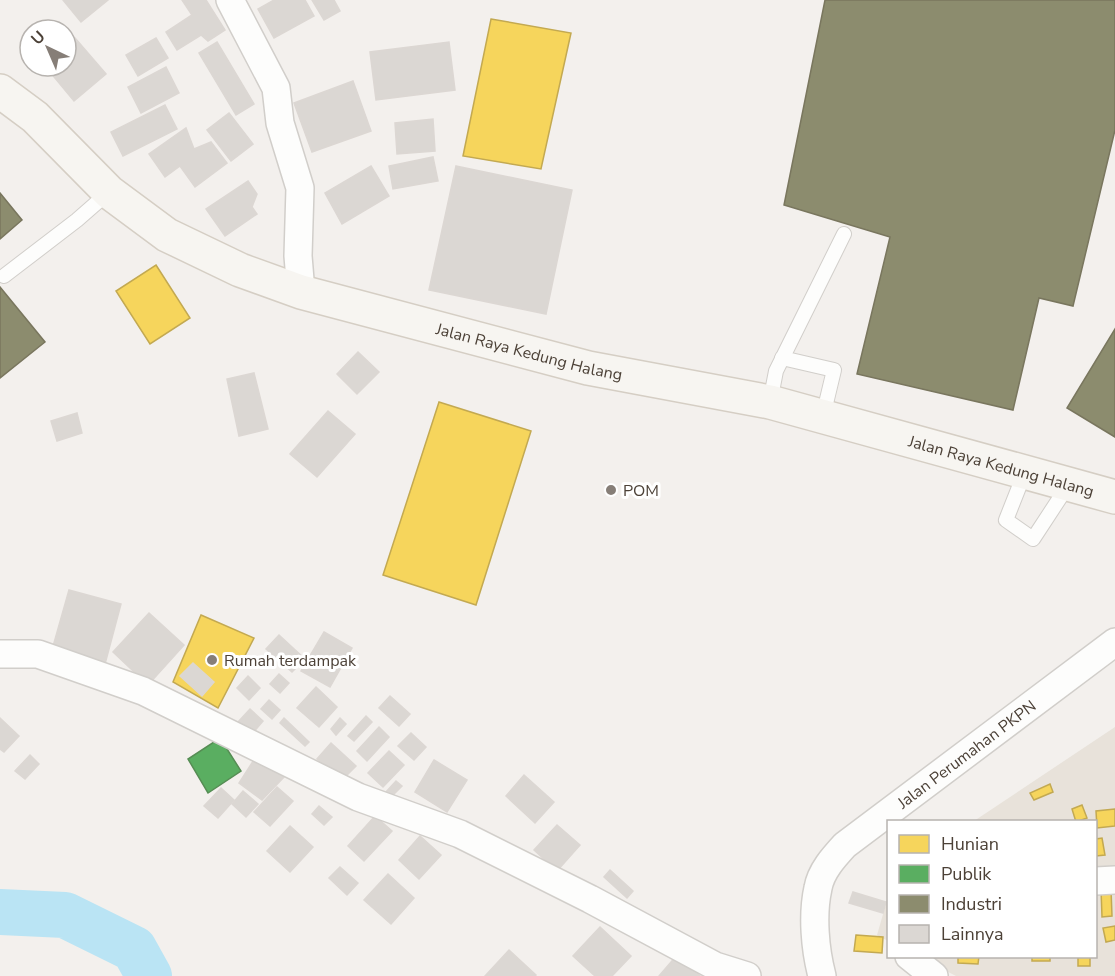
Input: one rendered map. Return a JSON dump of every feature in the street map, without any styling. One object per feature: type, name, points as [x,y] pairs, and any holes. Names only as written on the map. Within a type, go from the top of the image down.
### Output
[{"type":"main road","name":"Jalan Raya Kedung Halang","points":[[0,91],[35,117],[109,192],[167,235],[240,270],[301,292],[588,368],[770,402],[1115,496]]},
{"type":"street","points":[[230,0],[276,88],[280,123],[300,188],[298,256],[301,292]]},
{"type":"street","name":"Jalan Perumahan PKPN","points":[[822,976],[816,952],[818,887],[830,863],[845,845],[1115,642]]},
{"type":"street","points":[[0,654],[38,654],[143,691],[349,793],[460,834],[590,898],[715,966],[747,976]]},
{"type":"street","points":[[1097,881],[1115,880]]},
{"type":"street","points":[[910,958],[934,976]]},
{"type":"lane","points":[[4,276],[77,220],[109,192]]},
{"type":"lane","points":[[770,402],[776,371],[844,234]]},
{"type":"lane","points":[[782,358],[834,369],[823,416]]},
{"type":"lane","points":[[1025,472],[1006,520],[1033,538],[1069,484]]},
{"type":"shaded area","points":[[1115,727],[1115,976],[956,976],[921,958],[1097,958],[1097,820],[976,820]]},
{"type":"shaded area","points":[[887,900],[887,940],[877,935]]},
{"type":"building: Hunian","points":[[491,19],[571,33],[541,169],[463,156]]},
{"type":"building: Hunian","points":[[156,265],[190,318],[150,344],[116,291]]},
{"type":"building: Hunian","points":[[439,402],[531,431],[476,605],[383,575]]},
{"type":"building: Hunian","name":"Rumah terdampak","points":[[201,615],[254,638],[218,708],[173,682]]},
{"type":"building: Hunian","points":[[1050,784],[1053,792],[1034,800],[1030,793]]},
{"type":"building: Hunian","points":[[1082,805],[1087,818],[1075,820],[1072,809]]},
{"type":"building: Hunian","points":[[1115,809],[1115,826],[1097,828],[1096,811]]},
{"type":"building: Hunian","points":[[1102,838],[1105,855],[1097,856],[1097,839]]},
{"type":"building: Hunian","points":[[1101,889],[1111,889],[1112,916],[1102,917]]},
{"type":"building: Hunian","points":[[1115,926],[1115,940],[1106,942],[1103,928]]},
{"type":"building: Hunian","points":[[856,935],[883,937],[882,953],[854,951]]},
{"type":"building: Hunian","points":[[958,958],[979,958],[978,964],[958,963]]},
{"type":"building: Hunian","points":[[1032,958],[1050,958],[1050,961],[1032,961]]},
{"type":"building: Hunian","points":[[1078,958],[1090,958],[1090,966],[1078,966]]},
{"type":"building: Publik","points":[[220,738],[241,771],[208,793],[188,759]]},
{"type":"building: Industri","points":[[825,0],[1115,0],[1115,130],[1073,306],[1039,298],[1013,410],[857,374],[890,237],[784,205]]},
{"type":"building: Industri","points":[[0,193],[22,220],[0,239]]},
{"type":"building: Industri","points":[[0,287],[45,342],[0,378]]},
{"type":"building: Industri","points":[[1115,329],[1115,437],[1067,408]]},
{"type":"building: Lainnya","points":[[63,0],[108,0],[81,22]]},
{"type":"building: Lainnya","points":[[182,0],[206,0],[225,30],[208,41],[201,35],[177,50],[166,32],[192,15]]},
{"type":"building: Lainnya","points":[[274,0],[305,0],[314,16],[274,38],[258,9]]},
{"type":"building: Lainnya","points":[[312,0],[334,0],[340,11],[324,20]]},
{"type":"building: Lainnya","points":[[156,38],[168,58],[138,76],[126,55]]},
{"type":"building: Lainnya","points":[[78,41],[106,74],[74,101],[55,78],[78,78]]},
{"type":"building: Lainnya","points":[[217,42],[254,104],[236,115],[199,53]]},
{"type":"building: Lainnya","points":[[449,42],[455,90],[376,100],[370,52]]},
{"type":"building: Lainnya","points":[[166,67],[179,93],[141,113],[128,87]]},
{"type":"building: Lainnya","points":[[353,81],[371,131],[312,152],[294,103]]},
{"type":"building: Lainnya","points":[[165,105],[177,129],[123,156],[111,132]]},
{"type":"building: Lainnya","points":[[229,113],[253,144],[231,161],[207,130]]},
{"type":"building: Lainnya","points":[[433,119],[435,151],[397,154],[395,123]]},
{"type":"building: Lainnya","points":[[186,128],[194,149],[211,142],[227,163],[195,187],[180,166],[165,177],[149,154]]},
{"type":"building: Lainnya","points":[[433,157],[438,181],[393,189],[389,166]]},
{"type":"building: Lainnya","points":[[371,166],[389,196],[342,224],[325,193]]},
{"type":"building: Lainnya","points":[[456,166],[572,190],[546,314],[429,290]]},
{"type":"building: Lainnya","points":[[248,181],[257,194],[252,207],[257,214],[225,236],[206,209]]},
{"type":"building: Lainnya","points":[[358,352],[379,372],[357,394],[337,374]]},
{"type":"building: Lainnya","points":[[254,373],[268,429],[239,436],[227,379]]},
{"type":"building: Lainnya","points":[[328,411],[355,434],[317,477],[290,454]]},
{"type":"building: Lainnya","points":[[77,413],[82,433],[57,441],[51,421]]},
{"type":"building: Lainnya","points":[[69,590],[121,604],[105,664],[52,650]]},
{"type":"building: Lainnya","points":[[149,613],[184,645],[148,685],[113,652]]},
{"type":"building: Lainnya","points":[[324,632],[352,648],[330,687],[301,671]]},
{"type":"building: Lainnya","points":[[279,635],[305,659],[292,672],[266,649]]},
{"type":"building: Lainnya","points":[[193,663],[214,682],[202,696],[180,676]]},
{"type":"building: Lainnya","points":[[279,674],[289,683],[280,693],[270,684]]},
{"type":"building: Lainnya","points":[[248,676],[260,688],[249,700],[237,688]]},
{"type":"building: Lainnya","points":[[316,687],[337,707],[319,727],[297,708]]},
{"type":"building: Lainnya","points":[[390,696],[410,714],[399,726],[379,708]]},
{"type":"building: Lainnya","points":[[269,700],[280,710],[272,719],[261,709]]},
{"type":"building: Lainnya","points":[[250,709],[263,721],[251,735],[238,722]]},
{"type":"building: Lainnya","points":[[366,716],[372,722],[354,741],[348,736]]},
{"type":"building: Lainnya","points":[[0,718],[19,736],[4,752],[0,749]]},
{"type":"building: Lainnya","points":[[284,718],[309,742],[305,746],[280,723]]},
{"type":"building: Lainnya","points":[[340,718],[346,724],[336,735],[331,729]]},
{"type":"building: Lainnya","points":[[379,727],[389,737],[367,761],[357,751]]},
{"type":"building: Lainnya","points":[[411,733],[426,747],[414,760],[398,746]]},
{"type":"building: Lainnya","points":[[331,743],[356,766],[341,781],[317,759]]},
{"type":"building: Lainnya","points":[[389,751],[404,765],[383,787],[368,773]]},
{"type":"building: Lainnya","points":[[259,752],[285,776],[262,800],[239,783]]},
{"type":"building: Lainnya","points":[[30,755],[39,764],[25,779],[15,771]]},
{"type":"building: Lainnya","points":[[434,760],[467,780],[447,812],[415,792]]},
{"type":"building: Lainnya","points":[[524,775],[554,802],[535,823],[506,796]]},
{"type":"building: Lainnya","points":[[396,781],[402,786],[390,798],[385,793]]},
{"type":"building: Lainnya","points":[[277,787],[293,801],[270,826],[254,812]]},
{"type":"building: Lainnya","points":[[221,788],[234,800],[218,818],[204,806]]},
{"type":"building: Lainnya","points":[[243,791],[258,804],[246,817],[232,804]]},
{"type":"building: Lainnya","points":[[319,806],[332,817],[324,825],[312,814]]},
{"type":"building: Lainnya","points":[[375,816],[392,831],[364,861],[348,846]]},
{"type":"building: Lainnya","points":[[557,825],[580,845],[557,871],[534,850]]},
{"type":"building: Lainnya","points":[[290,826],[313,847],[290,872],[267,851]]},
{"type":"building: Lainnya","points":[[420,836],[441,855],[419,879],[399,860]]},
{"type":"building: Lainnya","points":[[340,867],[358,883],[347,895],[329,878]]},
{"type":"building: Lainnya","points":[[610,870],[633,891],[627,898],[604,877]]},
{"type":"building: Lainnya","points":[[388,874],[414,898],[391,924],[364,900]]},
{"type":"building: Lainnya","points":[[853,892],[886,902],[883,913],[849,903]]},
{"type":"building: Lainnya","points":[[600,927],[631,956],[612,976],[595,976],[573,956]]},
{"type":"building: Lainnya","points":[[509,950],[536,975],[485,976]]},
{"type":"building: Lainnya","points":[[677,955],[700,976],[659,976]]},
{"type":"waterway","points":[[0,912],[65,915],[134,949],[149,976]]},
{"type":"place","name":"POM","points":[[611,490]]},
{"type":"place","name":"Rumah terdampak","points":[[212,660]]}]
